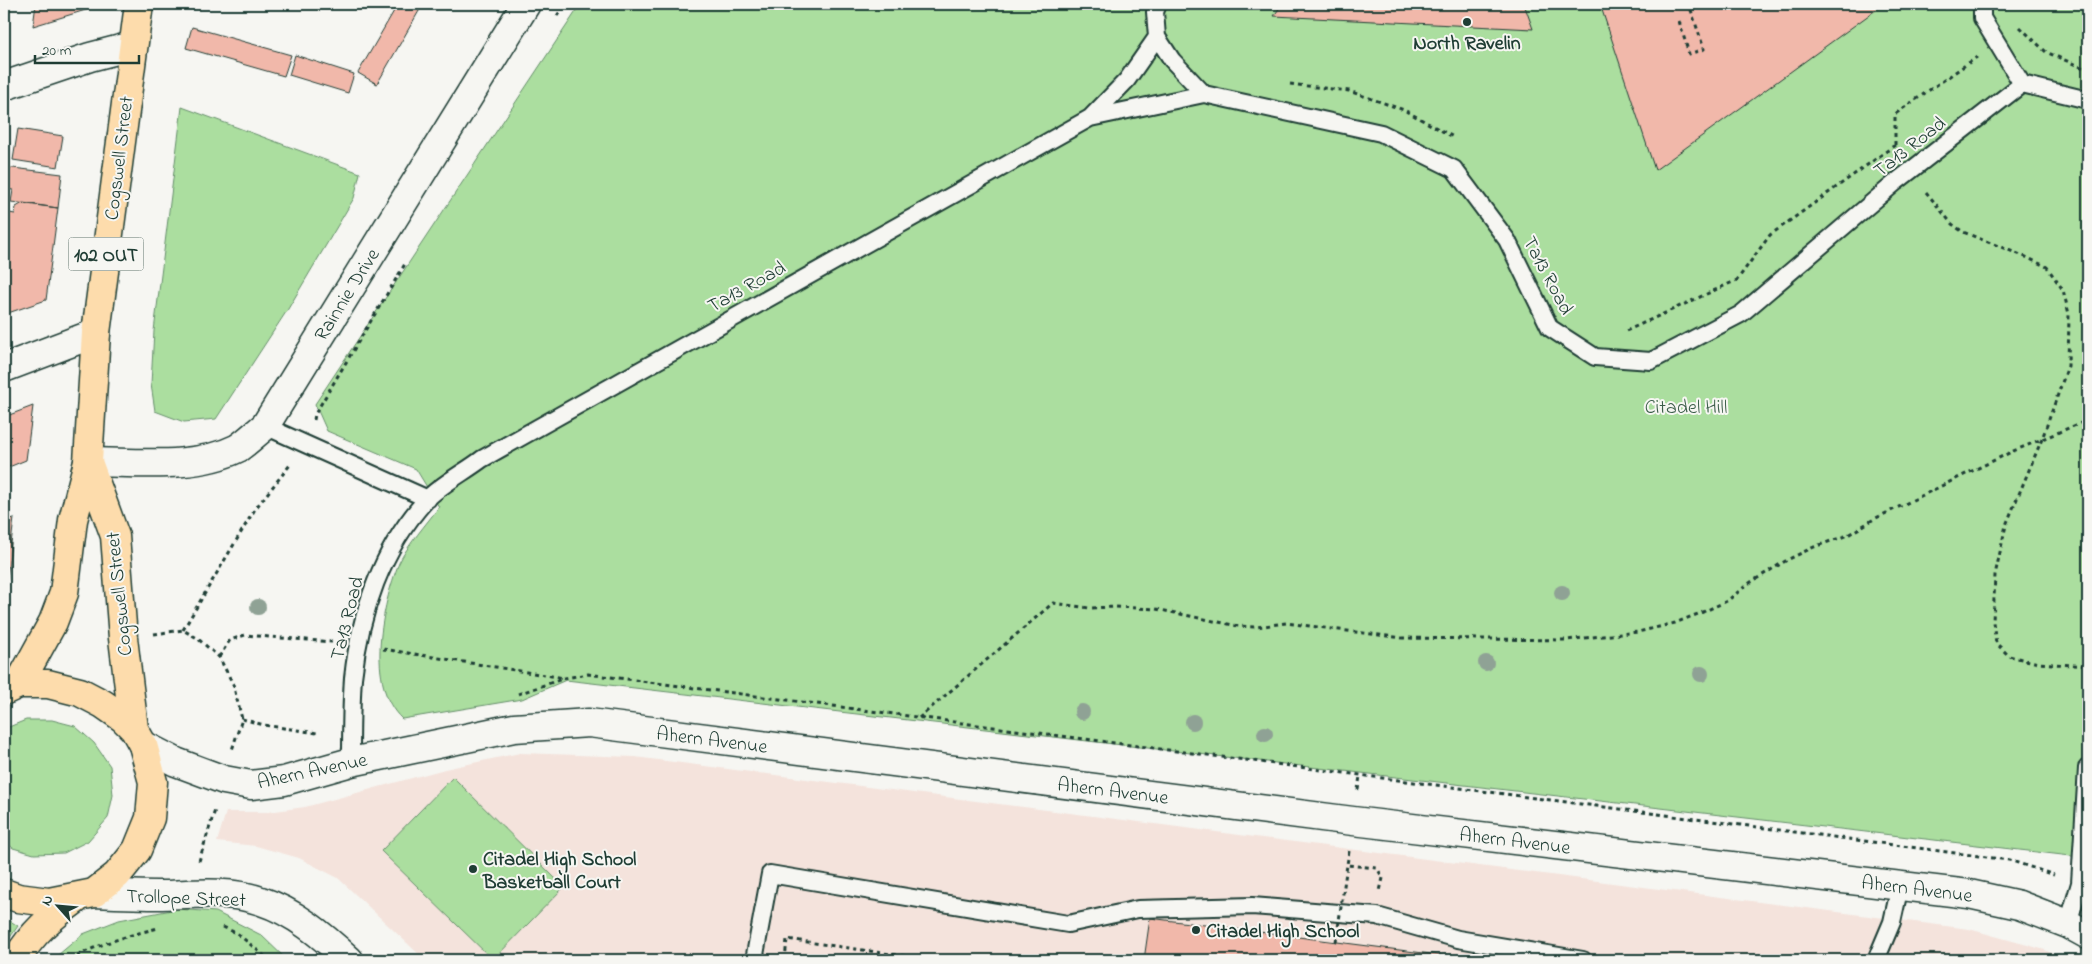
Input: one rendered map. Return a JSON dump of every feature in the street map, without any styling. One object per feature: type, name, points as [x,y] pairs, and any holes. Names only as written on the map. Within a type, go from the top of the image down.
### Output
[{"type":"main road","name":"Cogswell Street","points":[[11,687],[53,622],[64,594],[73,520],[88,462],[96,332],[138,4]]},
{"type":"main road","name":"Cogswell Street","points":[[86,896],[117,875],[137,850],[150,818],[153,782],[138,737],[123,638],[115,536],[88,462]]},
{"type":"main road","points":[[11,687],[48,684],[80,692],[103,704],[123,718],[138,737]]},
{"type":"main road","points":[[4,893],[18,898],[49,902],[86,896]]},
{"type":"main road","points":[[16,960],[44,923],[86,896]]},
{"type":"street","name":"Rainnie Drive","points":[[88,462],[179,463],[209,458],[238,447],[265,426],[526,4]]},
{"type":"street","points":[[4,86],[90,57],[132,46]]},
{"type":"street","points":[[4,368],[96,332]]},
{"type":"street","name":"Ahern Avenue","points":[[138,737],[176,762],[224,780],[251,785],[284,781],[351,762],[514,728],[589,723],[1353,822],[1969,894],[2019,904],[2078,930]]},
{"type":"street","name":"Trollope Street","points":[[86,896],[199,894],[234,895],[261,900],[295,916],[327,940],[349,960]]},
{"type":"lane","points":[[1158,4],[1155,12],[1157,37],[1172,60],[1204,94]]},
{"type":"lane","points":[[1982,4],[1982,18],[2022,84],[2088,100]]},
{"type":"lane","points":[[1090,118],[1127,80],[1157,37]]},
{"type":"lane","name":"Ta13 Road","points":[[1204,94],[1381,133],[1454,169],[1507,240],[1550,328],[1594,357],[1652,361],[1742,314],[1911,171],[2022,84]]},
{"type":"lane","points":[[1090,118],[1204,94]]},
{"type":"lane","name":"Ta13 Road","points":[[351,762],[353,677],[365,616],[378,574],[404,527],[428,498],[482,459],[1090,118]]},
{"type":"lane","points":[[265,426],[428,498]]},
{"type":"lane","points":[[2078,930],[2086,768]]},
{"type":"lane","points":[[754,960],[770,874],[1068,924],[1138,910],[1252,906],[1376,916],[1458,939],[1583,960]]},
{"type":"lane","points":[[1876,960],[1892,922],[1900,886]]},
{"type":"path","points":[[554,20],[565,4]]},
{"type":"path","points":[[1679,22],[1689,54],[1704,49],[1689,4]]},
{"type":"path","points":[[2015,19],[2019,26],[2046,52],[2088,70]]},
{"type":"path","points":[[2019,26],[1895,114],[1895,145],[1924,191],[1952,224],[1963,232],[2047,267],[2063,290],[2069,314],[2068,366],[2042,440],[2006,524],[1995,575],[1993,622],[1996,643],[2009,656],[2038,663],[2088,666]]},
{"type":"path","points":[[1289,84],[1348,91],[1404,110],[1453,135],[1459,142]]},
{"type":"path","points":[[1621,331],[1629,331],[1737,280],[1770,235],[1895,145]]},
{"type":"path","points":[[310,446],[315,414],[409,258]]},
{"type":"path","points":[[919,718],[1053,603],[1088,608],[1156,609],[1191,618],[1238,626],[1256,627],[1286,623],[1402,638],[1566,640],[1638,632],[1675,623],[1727,601],[1748,584],[1814,547],[1848,535],[1874,519],[2011,452],[2088,420]]},
{"type":"path","points":[[184,630],[255,509],[296,458]]},
{"type":"path","points":[[149,634],[184,630],[197,638],[219,657],[233,684],[242,719],[231,756]]},
{"type":"path","points":[[219,657],[230,640],[244,635],[292,637],[359,645],[565,678]]},
{"type":"path","points":[[517,694],[565,678],[588,674],[2009,860],[2080,883]]},
{"type":"path","points":[[242,719],[264,725],[317,733]]},
{"type":"path","points":[[198,869],[216,806]]},
{"type":"path","points":[[1336,942],[1347,865],[1377,868],[1382,878],[1376,916]]},
{"type":"path","points":[[221,926],[238,934],[269,960]]},
{"type":"path","points":[[70,960],[88,950],[107,943],[160,928]]},
{"type":"path","points":[[785,960],[787,939],[931,960]]},
{"type":"shaded area","name":"Citadel High School","points":[[520,753],[635,757],[1969,929],[2045,950],[2066,960],[425,960],[338,878],[299,858],[256,846],[217,842],[226,812],[268,812],[305,807],[445,769]]},
{"type":"green space","name":"Citadel Hill","points":[[581,4],[2088,4],[2088,858],[566,680],[522,699],[402,719],[391,704],[384,686],[380,666],[383,622],[387,600],[399,563],[412,542],[439,507],[416,469],[327,431],[315,404]]},
{"type":"green space","points":[[182,107],[360,173],[354,198],[288,309],[216,419],[184,422],[155,411],[151,384],[154,331]]},
{"type":"green space","points":[[26,720],[52,720],[75,726],[94,743],[110,766],[113,795],[108,818],[88,841],[64,853],[34,854],[13,848],[4,841],[4,729]]},
{"type":"green space","name":"Citadel High School Basketball Court","points":[[453,777],[564,887],[493,960],[381,851]]},
{"type":"green space","points":[[177,909],[216,912],[261,935],[287,960],[52,960],[83,934],[119,920]]},
{"type":"green space","points":[[4,917],[18,926],[4,946]]},
{"type":"building","points":[[36,4],[89,4],[89,9],[33,26]]},
{"type":"building","points":[[398,4],[423,4],[377,84],[358,73]]},
{"type":"building","name":"North Ravelin","points":[[1282,4],[1524,4],[1533,29],[1274,16]]},
{"type":"building","points":[[1600,4],[1884,4],[1655,170]]},
{"type":"building","points":[[192,27],[291,55],[284,76],[186,48]]},
{"type":"building","points":[[295,55],[354,74],[348,93],[289,75]]},
{"type":"building","points":[[18,129],[63,136],[58,167],[13,160]]},
{"type":"building","points":[[13,168],[62,174],[58,208],[11,202],[13,190],[4,189],[4,169]]},
{"type":"building","points":[[23,203],[58,208],[46,300],[4,313],[4,212],[15,214],[16,207]]},
{"type":"building","points":[[33,406],[26,460],[4,469],[4,417]]},
{"type":"building","points":[[14,518],[4,605],[4,521]]},
{"type":"building","name":"Citadel High School","points":[[1150,918],[1462,958],[1462,960],[1144,960]]},
{"type":"place","name":"North Ravelin","points":[[1467,22]]},
{"type":"place","name":"Citadel High School Basketball Court","points":[[473,869]]},
{"type":"place","name":"Citadel High School","points":[[1196,930]]}]
